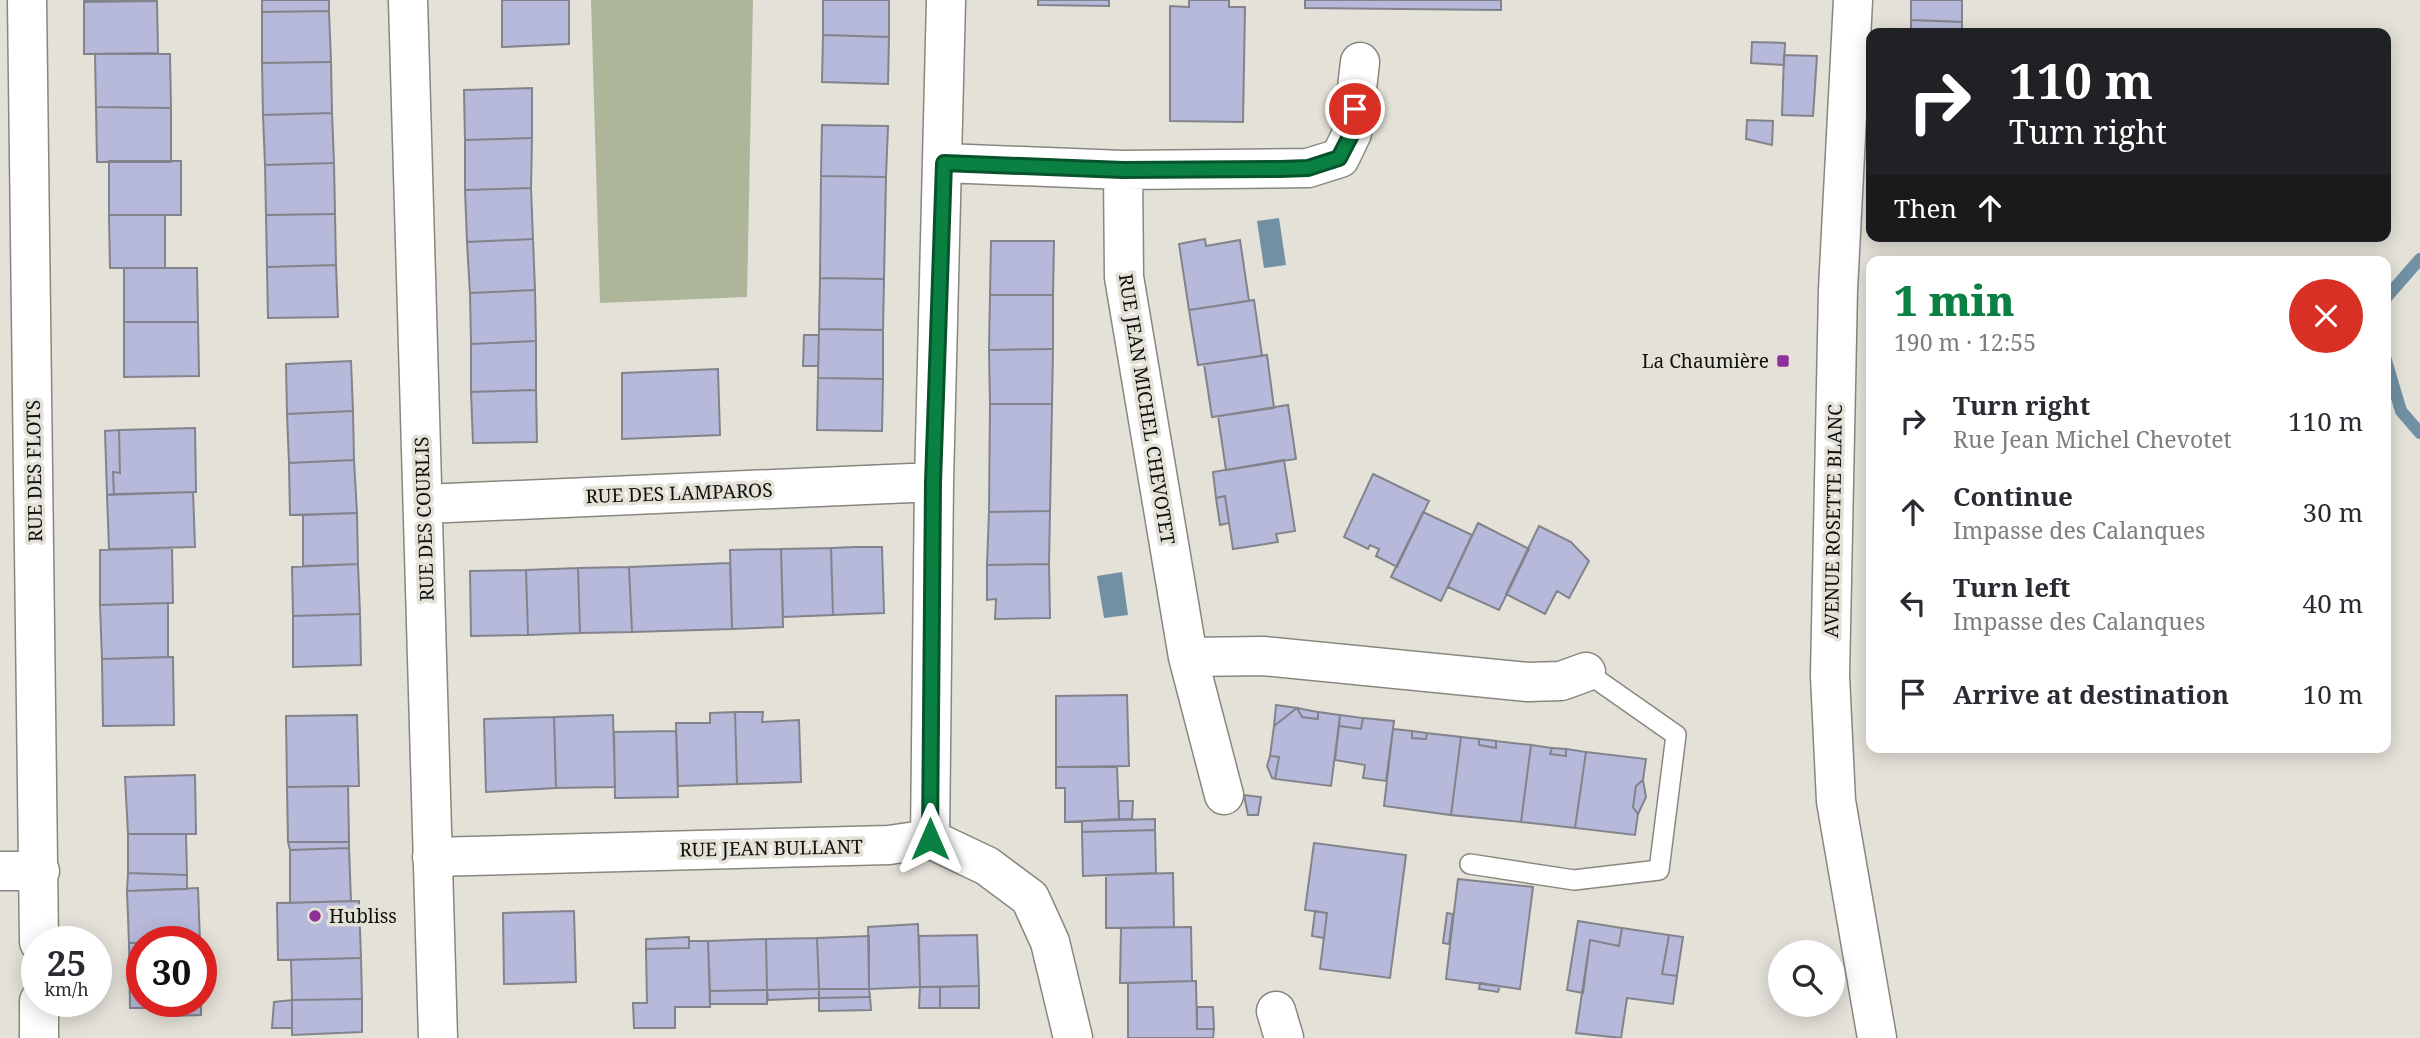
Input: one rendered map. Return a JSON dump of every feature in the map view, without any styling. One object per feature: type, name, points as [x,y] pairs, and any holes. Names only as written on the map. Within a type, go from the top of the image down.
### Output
[{"type":"street","name":"RUE DES FLOTS","points":[[27,0],[39,926]]},
{"type":"street","name":"RUE DES COURLIS","points":[[408,0],[425,504],[438,1038]]},
{"type":"street","points":[[946,0],[944,163],[933,482],[930,839],[987,866],[1030,898],[1050,942],[1073,1038]]},
{"type":"street","name":"AVENUE ROSETTE BLANC","points":[[1853,0],[1838,290],[1830,676],[1836,801],[1877,1038]]},
{"type":"street","points":[[944,163],[1123,170],[1308,168],[1339,158],[1352,133],[1360,62]]},
{"type":"street","name":"RUE JEAN MICHEL CHEVOTET","points":[[1123,170],[1124,277],[1188,657],[1224,795]]},
{"type":"street","name":"RUE DES LAMPAROS","points":[[425,504],[933,482]]},
{"type":"street","points":[[1188,657],[1263,656],[1528,682],[1561,681],[1586,672]]},
{"type":"street","name":"RUE JEAN BULLANT","points":[[432,857],[889,845],[930,839]]},
{"type":"street","points":[[0,871],[40,871]]},
{"type":"street","points":[[39,1017],[39,1038]]},
{"type":"lane","points":[[1470,864],[1574,880],[1659,870],[1676,735],[1586,672]]},
{"type":"green space","points":[[591,0],[753,0],[747,297],[600,303]]},
{"type":"water","points":[[1279,218],[1286,265],[1264,268],[1257,221]]},
{"type":"water","points":[[1122,572],[1128,615],[1104,618],[1097,576]]},
{"type":"building","points":[[157,0],[157,1],[84,2]]},
{"type":"building","points":[[262,0],[329,0],[329,11],[262,12]]},
{"type":"building","points":[[502,0],[569,0],[569,44],[502,47]]},
{"type":"building","points":[[823,0],[889,0],[889,37],[823,35]]},
{"type":"building","points":[[1038,0],[1109,0],[1109,6],[1038,5]]},
{"type":"building","points":[[1189,0],[1229,0],[1229,7],[1245,7],[1243,122],[1170,121],[1170,6],[1189,7]]},
{"type":"building","points":[[1305,0],[1501,0],[1501,10],[1305,8]]},
{"type":"building","points":[[1911,0],[1962,0],[1962,22],[1911,20]]},
{"type":"building","points":[[157,1],[158,53],[84,54],[84,2]]},
{"type":"building","points":[[329,11],[331,62],[262,63],[262,12]]},
{"type":"building","points":[[1911,20],[1962,22],[1962,28],[1911,28]]},
{"type":"building","points":[[823,35],[889,37],[888,84],[822,82]]},
{"type":"building","points":[[1752,42],[1785,43],[1784,65],[1751,63]]},
{"type":"building","points":[[95,54],[170,54],[171,108],[96,107]]},
{"type":"building","points":[[1784,55],[1817,56],[1813,116],[1782,115]]},
{"type":"building","points":[[331,62],[332,113],[263,115],[262,63]]},
{"type":"building","points":[[532,88],[532,138],[465,140],[464,90]]},
{"type":"building","points":[[96,107],[171,108],[171,162],[97,162]]},
{"type":"building","points":[[332,113],[334,163],[265,165],[263,115]]},
{"type":"building","points":[[1747,120],[1773,121],[1772,145],[1746,139]]},
{"type":"building","points":[[822,125],[888,126],[886,177],[821,176]]},
{"type":"building","points":[[532,138],[531,188],[465,190],[465,140]]},
{"type":"building","points":[[109,161],[181,161],[181,215],[109,215]]},
{"type":"building","points":[[334,163],[335,214],[266,215],[265,165]]},
{"type":"building","points":[[821,176],[886,177],[884,279],[820,278]]},
{"type":"building","points":[[531,188],[533,239],[467,242],[465,190]]},
{"type":"building","points":[[335,214],[336,265],[267,267],[266,215]]},
{"type":"building","points":[[109,215],[165,215],[165,268],[110,268]]},
{"type":"building","points":[[533,239],[535,290],[470,293],[467,242]]},
{"type":"building","points":[[1205,239],[1206,246],[1240,240],[1249,301],[1189,310],[1179,244]]},
{"type":"building","points":[[991,241],[1054,241],[1053,295],[990,295]]},
{"type":"building","points":[[336,265],[338,317],[268,318],[267,267]]},
{"type":"building","points":[[124,268],[197,268],[198,322],[124,322]]},
{"type":"building","points":[[820,278],[884,279],[883,330],[819,329]]},
{"type":"building","points":[[535,290],[536,341],[471,344],[470,293]]},
{"type":"building","points":[[990,295],[1053,295],[1053,349],[989,350]]},
{"type":"building","points":[[1254,300],[1262,356],[1198,365],[1189,310]]},
{"type":"building","points":[[124,322],[198,322],[199,376],[124,377]]},
{"type":"building","points":[[819,329],[883,330],[883,379],[818,378]]},
{"type":"building","points":[[804,335],[819,335],[818,366],[803,366]]},
{"type":"building","points":[[536,341],[536,390],[471,392],[471,344]]},
{"type":"building","points":[[1053,349],[1052,404],[990,404],[989,350]]},
{"type":"building","points":[[1267,355],[1274,408],[1212,417],[1204,364]]},
{"type":"building","points":[[351,361],[353,411],[287,414],[286,364]]},
{"type":"building","points":[[718,369],[720,435],[622,439],[622,373]]},
{"type":"building","points":[[818,378],[883,379],[882,431],[817,430]]},
{"type":"building","points":[[536,390],[537,442],[473,443],[471,392]]},
{"type":"building","points":[[990,404],[1052,404],[1050,511],[989,512]]},
{"type":"building","points":[[1288,405],[1296,459],[1226,470],[1218,416]]},
{"type":"building","points":[[353,411],[354,460],[289,463],[287,414]]},
{"type":"building","points":[[195,428],[196,492],[114,494],[113,472],[120,473],[119,430]]},
{"type":"building","points":[[119,430],[120,473],[113,472],[114,494],[107,495],[105,431]]},
{"type":"building","points":[[354,460],[357,513],[290,515],[289,463]]},
{"type":"building","points":[[1284,460],[1295,531],[1276,534],[1278,542],[1233,549],[1225,496],[1216,498],[1213,472]]},
{"type":"building","points":[[1373,474],[1429,501],[1397,567],[1376,556],[1379,549],[1370,545],[1368,549],[1344,537]]},
{"type":"building","points":[[193,492],[195,547],[109,549],[107,495]]},
{"type":"building","points":[[1225,496],[1229,523],[1220,525],[1216,498]]},
{"type":"building","points":[[1050,511],[1049,564],[987,565],[989,512]]},
{"type":"building","points":[[1423,512],[1472,535],[1441,601],[1391,577]]},
{"type":"building","points":[[357,513],[358,564],[303,566],[303,515]]},
{"type":"building","points":[[1478,523],[1529,549],[1499,610],[1448,587]]},
{"type":"building","points":[[1539,526],[1571,542],[1589,561],[1569,598],[1557,591],[1545,614],[1506,594]]},
{"type":"building","points":[[882,547],[884,613],[833,615],[831,548]]},
{"type":"building","points":[[172,548],[173,603],[100,605],[100,550]]},
{"type":"building","points":[[831,548],[833,615],[783,617],[781,549]]},
{"type":"building","points":[[781,549],[783,627],[732,629],[730,550]]},
{"type":"building","points":[[730,563],[732,629],[632,632],[629,567]]},
{"type":"building","points":[[358,564],[360,614],[293,616],[292,567]]},
{"type":"building","points":[[1049,564],[1050,618],[995,619],[996,599],[987,600],[987,565]]},
{"type":"building","points":[[629,567],[632,632],[580,633],[578,568]]},
{"type":"building","points":[[578,568],[580,633],[528,635],[526,570]]},
{"type":"building","points":[[526,570],[528,635],[471,636],[470,571]]},
{"type":"building","points":[[168,603],[168,657],[102,659],[100,605]]},
{"type":"building","points":[[360,614],[361,665],[293,667],[293,616]]},
{"type":"building","points":[[173,657],[174,725],[103,726],[102,659]]},
{"type":"building","points":[[1127,695],[1129,766],[1056,767],[1056,696]]},
{"type":"building","points":[[1276,705],[1297,708],[1274,726]]},
{"type":"building","points":[[1297,708],[1302,717],[1318,719],[1318,712],[1340,715],[1331,786],[1275,779],[1279,757],[1270,756],[1274,726]]},
{"type":"building","points":[[1297,708],[1318,712],[1318,719],[1302,717]]},
{"type":"building","points":[[735,712],[737,784],[678,786],[676,723],[710,723],[710,713]]},
{"type":"building","points":[[735,712],[763,712],[762,722],[799,720],[801,782],[737,784]]},
{"type":"building","points":[[357,715],[359,786],[287,787],[286,716]]},
{"type":"building","points":[[613,715],[615,787],[556,788],[554,717]]},
{"type":"building","points":[[1340,715],[1363,718],[1361,729],[1339,726]]},
{"type":"building","points":[[554,717],[556,788],[486,792],[484,719]]},
{"type":"building","points":[[1363,718],[1394,721],[1386,781],[1363,778],[1365,765],[1335,760],[1339,726],[1361,729]]},
{"type":"building","points":[[1393,729],[1412,731],[1412,738],[1426,739],[1427,733],[1461,737],[1451,815],[1384,806]]},
{"type":"building","points":[[676,731],[678,797],[615,798],[614,732]]},
{"type":"building","points":[[1412,731],[1427,733],[1426,739],[1412,738]]},
{"type":"building","points":[[1461,737],[1479,739],[1479,745],[1496,748],[1496,741],[1531,745],[1521,822],[1451,815]]},
{"type":"building","points":[[1479,739],[1496,741],[1496,748],[1479,745]]},
{"type":"building","points":[[1531,745],[1552,748],[1550,754],[1566,756],[1566,749],[1586,752],[1575,828],[1521,822]]},
{"type":"building","points":[[1552,748],[1566,749],[1566,756],[1550,754]]},
{"type":"building","points":[[1586,752],[1646,759],[1643,780],[1636,786],[1633,807],[1638,814],[1635,835],[1575,828]]},
{"type":"building","points":[[1270,756],[1279,757],[1275,779],[1267,766]]},
{"type":"building","points":[[1056,767],[1117,767],[1119,819],[1065,822],[1065,788],[1056,788]]},
{"type":"building","points":[[195,775],[196,834],[128,834],[125,777]]},
{"type":"building","points":[[1643,780],[1646,797],[1638,814],[1633,807],[1636,786]]},
{"type":"building","points":[[348,786],[349,842],[288,842],[287,787]]},
{"type":"building","points":[[1244,795],[1261,797],[1258,815],[1248,815]]},
{"type":"building","points":[[1119,801],[1133,801],[1132,819],[1119,819]]},
{"type":"building","points":[[1155,819],[1155,830],[1082,832],[1082,821]]},
{"type":"building","points":[[1155,830],[1156,873],[1083,876],[1082,832]]},
{"type":"building","points":[[128,834],[186,834],[187,875],[128,873]]},
{"type":"building","points":[[288,842],[349,842],[349,848],[290,850]]},
{"type":"building","points":[[1314,843],[1406,855],[1390,978],[1320,969],[1327,913],[1305,910]]},
{"type":"building","points":[[349,848],[351,901],[290,903],[290,850]]},
{"type":"building","points":[[128,873],[187,875],[187,889],[127,891]]},
{"type":"building","points":[[1173,873],[1174,927],[1106,928],[1106,875]]},
{"type":"building","points":[[1458,879],[1533,887],[1520,989],[1446,979]]},
{"type":"building","points":[[198,888],[199,926],[128,926],[127,891]]},
{"type":"building","points":[[359,901],[361,958],[278,960],[277,903]]},
{"type":"building","points":[[574,911],[576,982],[504,984],[503,913]]},
{"type":"building","points":[[1315,911],[1327,913],[1324,938],[1312,936]]},
{"type":"building","points":[[1447,913],[1453,914],[1449,944],[1443,943]]},
{"type":"building","points":[[1578,921],[1622,928],[1619,946],[1590,940],[1583,993],[1567,990]]},
{"type":"building","points":[[918,924],[920,987],[869,989],[868,927]]},
{"type":"building","points":[[1191,927],[1192,981],[1120,983],[1121,928]]},
{"type":"building","points":[[1622,928],[1669,935],[1662,974],[1677,976],[1673,1004],[1627,998],[1621,1038],[1576,1033],[1590,940],[1619,946]]},
{"type":"building","points":[[977,935],[979,986],[920,987],[919,936]]},
{"type":"building","points":[[1669,935],[1683,937],[1677,976],[1662,974]]},
{"type":"building","points":[[869,936],[869,989],[819,989],[817,938]]},
{"type":"building","points":[[689,937],[689,948],[646,949],[646,939]]},
{"type":"building","points":[[817,938],[819,989],[767,990],[766,939]]},
{"type":"building","points":[[766,939],[767,990],[710,991],[708,941]]},
{"type":"building","points":[[689,941],[708,941],[710,1007],[675,1007],[675,1028],[634,1028],[633,1003],[647,1003],[646,949],[689,948]]},
{"type":"building","points":[[361,958],[362,999],[292,1000],[291,960]]},
{"type":"building","points":[[1196,981],[1197,1029],[1214,1029],[1213,1038],[1128,1038],[1128,983]]},
{"type":"building","points":[[1480,983],[1500,986],[1498,992],[1479,989]]},
{"type":"building","points":[[979,986],[979,1008],[940,1008],[940,987]]},
{"type":"building","points":[[920,987],[940,987],[940,1008],[919,1008]]},
{"type":"building","points":[[819,989],[869,989],[870,997],[819,998]]},
{"type":"building","points":[[819,989],[819,998],[768,1000],[767,990]]},
{"type":"building","points":[[767,990],[767,1004],[710,1004],[710,991]]},
{"type":"building","points":[[870,997],[871,1010],[819,1011],[819,998]]},
{"type":"building","points":[[362,999],[362,1032],[292,1035],[292,1000]]},
{"type":"building","points":[[292,1000],[292,1028],[272,1028],[274,1002]]},
{"type":"building","points":[[1197,1007],[1213,1007],[1214,1029],[1197,1029]]},
{"type":"waterway","points":[[2391,292],[2420,259]]},
{"type":"waterway","points":[[2391,377],[2401,411],[2420,433]]},
{"type":"place","name":"La Chaumière","points":[[1783,361]]},
{"type":"place","name":"Hubliss","points":[[315,916]]},
{"type":"route","points":[[930,839],[933,482],[944,163],[1123,170],[1308,168],[1339,158],[1352,133],[1355,109]]}]
